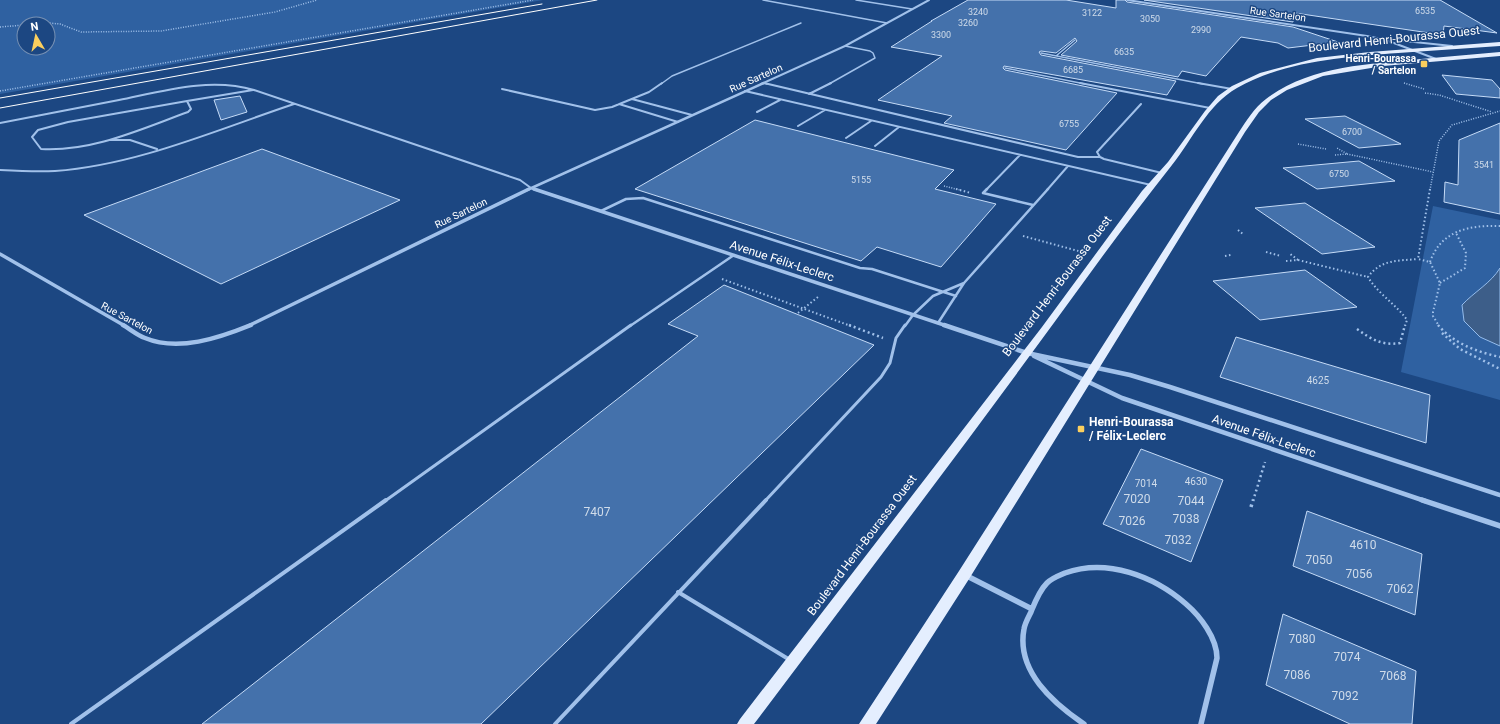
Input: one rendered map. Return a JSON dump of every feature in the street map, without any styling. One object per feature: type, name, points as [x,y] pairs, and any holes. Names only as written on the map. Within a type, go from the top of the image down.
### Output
[{"type":"main road","name":"Boulevard Henri-Bourassa Ouest","points":[[745,724],[1027,353],[1151,185],[1220,97],[1232,89],[1262,74],[1304,63],[1354,56],[1500,44]]},
{"type":"main road","name":"Boulevard Henri-Bourassa Ouest","points":[[867,724],[964,575],[1250,120],[1264,103],[1288,88],[1321,75],[1359,67],[1500,54]]},
{"type":"street","name":"Rue Sartelon","points":[[0,254],[141,336],[160,342],[183,343],[220,336],[247,327],[531,188],[845,46],[929,0]]},
{"type":"street","name":"Rue Sartelon","points":[[1127,0],[1378,38],[1461,47]]},
{"type":"street","name":"Rue Sartelon","points":[[1378,38],[1436,59]]},
{"type":"street","name":"Avenue Félix-Leclerc","points":[[531,188],[1027,353],[1138,404],[1500,526]]},
{"type":"street","name":"Avenue Félix-Leclerc","points":[[1027,353],[1130,375],[1170,387],[1500,495]]},
{"type":"street","points":[[1084,724],[1068,714],[1046,694],[1031,671],[1024,649],[1024,631],[1040,591],[1054,577],[1073,569],[1096,566],[1122,570],[1148,578],[1172,592],[1194,610],[1210,632],[1217,655],[1201,724]]},
{"type":"street","points":[[964,575],[1032,609]]},
{"type":"lane","points":[[763,0],[887,23]]},
{"type":"lane","points":[[856,0],[912,9]]},
{"type":"lane","points":[[502,89],[589,109],[602,110],[654,89],[665,79],[801,23]]},
{"type":"lane","points":[[1056,56],[1075,40]]},
{"type":"lane","points":[[809,94],[876,58],[870,51],[845,46]]},
{"type":"lane","points":[[1042,54],[1232,89]]},
{"type":"lane","points":[[1005,68],[1210,108]]},
{"type":"lane","points":[[764,83],[1078,157],[1100,157],[1112,162],[1162,172]]},
{"type":"lane","points":[[0,123],[185,87],[225,84],[254,90],[520,180],[531,188]]},
{"type":"lane","points":[[187,101],[191,109],[188,112],[85,146],[47,150],[41,149],[32,137],[38,130],[68,122],[187,101],[254,90]]},
{"type":"lane","points":[[745,91],[1151,185]]},
{"type":"lane","points":[[632,99],[692,115]]},
{"type":"lane","points":[[757,112],[780,100]]},
{"type":"lane","points":[[0,170],[29,172],[73,169],[102,164],[158,149],[296,104]]},
{"type":"lane","points":[[619,104],[678,122]]},
{"type":"lane","points":[[1100,157],[1097,152],[1140,104]]},
{"type":"lane","points":[[798,126],[825,110]]},
{"type":"lane","points":[[846,138],[871,121]]},
{"type":"lane","points":[[875,146],[899,127]]},
{"type":"lane","points":[[107,140],[130,140],[158,149]]},
{"type":"lane","points":[[1020,155],[983,192],[1033,205]]},
{"type":"lane","points":[[938,323],[964,283],[1068,166]]},
{"type":"lane","points":[[601,211],[625,198],[638,196],[860,268],[872,269],[956,296]]},
{"type":"lane","points":[[71,724],[653,310],[734,255]]},
{"type":"lane","points":[[555,724],[882,377],[890,363],[896,338],[913,315],[933,296],[964,283]]},
{"type":"lane","points":[[678,592],[793,661]]},
{"type":"path","points":[[0,27],[48,23],[60,24],[81,32],[161,31],[269,13],[317,0]]},
{"type":"path","points":[[0,91],[533,0]]},
{"type":"path","points":[[1404,82],[1424,89]]},
{"type":"path","points":[[1425,93],[1439,95],[1492,113]]},
{"type":"path","points":[[1418,259],[1439,141],[1452,125],[1500,111]]},
{"type":"path","points":[[1298,144],[1326,149]]},
{"type":"path","points":[[1337,148],[1347,154]]},
{"type":"path","points":[[1335,155],[1347,154],[1433,172]]},
{"type":"path","points":[[944,186],[973,194]]},
{"type":"path","points":[[1430,262],[1438,245],[1455,233],[1469,227],[1500,226]]},
{"type":"path","points":[[1238,230],[1243,234]]},
{"type":"path","points":[[1455,233],[1467,251],[1468,257],[1466,268],[1440,283],[1434,301],[1432,315],[1436,325],[1445,337],[1462,350],[1500,369]]},
{"type":"path","points":[[1019,234],[1082,252]]},
{"type":"path","points":[[1266,252],[1281,256]]},
{"type":"path","points":[[1289,253],[1298,260]]},
{"type":"path","points":[[1225,256],[1231,255]]},
{"type":"path","points":[[1368,277],[1374,269],[1384,263],[1418,259],[1430,262]]},
{"type":"path","points":[[1286,261],[1298,260],[1368,277],[1372,284],[1403,314],[1407,320],[1400,343],[1389,345],[1376,342],[1357,329]]},
{"type":"path","points":[[1430,262],[1440,283]]},
{"type":"path","points":[[719,278],[883,338]]},
{"type":"path","points":[[798,313],[820,296]]},
{"type":"path","points":[[1440,331],[1467,346],[1500,357]]},
{"type":"path","points":[[1251,507],[1269,449]]},
{"type":"shaded area","points":[[0,0],[543,0],[0,94]]},
{"type":"shaded area","points":[[1433,206],[1500,220],[1500,400],[1401,372]]},
{"type":"shaded area","points":[[1500,268],[1500,346],[1480,337],[1464,321],[1462,305],[1487,283]]},
{"type":"building","points":[[968,0],[1066,0],[1116,8],[1116,0],[1125,0],[1127,2],[1293,27],[1338,42],[1288,48],[1278,43],[1241,37],[1206,76],[1182,71],[1178,77],[1061,55],[1077,41],[1075,38],[1056,53],[1039,52],[1041,55],[1176,81],[1167,95],[1004,66],[1003,68],[1005,70],[1117,93],[1066,150],[944,123],[952,116],[878,100],[942,56],[891,47],[931,21]]},
{"type":"building","points":[[1144,0],[1440,0],[1497,33],[1444,26],[1443,35],[1295,13],[1293,22]]},
{"type":"building","points":[[1442,75],[1492,80],[1500,89],[1500,98],[1456,94]]},
{"type":"building","points":[[240,96],[247,112],[221,120],[214,100]]},
{"type":"building","points":[[1345,116],[1401,144],[1359,148],[1305,119]]},
{"type":"building","points":[[755,120],[954,170],[935,189],[996,204],[941,267],[877,247],[861,261],[635,189]]},
{"type":"building","points":[[1500,123],[1500,214],[1444,202],[1445,182],[1458,185],[1459,140]]},
{"type":"building","points":[[262,149],[400,200],[221,284],[84,215]]},
{"type":"building","points":[[1359,161],[1395,181],[1317,189],[1283,168]]},
{"type":"building","points":[[1305,203],[1375,247],[1322,254],[1255,208]]},
{"type":"building","points":[[1305,270],[1357,307],[1260,320],[1213,281]]},
{"type":"building","points":[[724,285],[874,345],[481,724],[202,724],[698,336],[668,324]]},
{"type":"building","points":[[1236,337],[1430,395],[1426,443],[1220,377]]},
{"type":"building","points":[[1141,449],[1223,480],[1191,562],[1103,524]]},
{"type":"building","points":[[1307,511],[1422,554],[1415,615],[1293,566]]},
{"type":"building","points":[[1283,614],[1416,671],[1412,724],[1350,724],[1266,685]]},
{"type":"tram line","points":[[0,108],[597,0]]},
{"type":"tram line","points":[[0,98],[542,4]]},
{"type":"place","name":"Henri-Bourassa / Sartelon","points":[[1424,64]]},
{"type":"place","name":"Henri-Bourassa / Félix-Leclerc","points":[[1081,429]]}]
